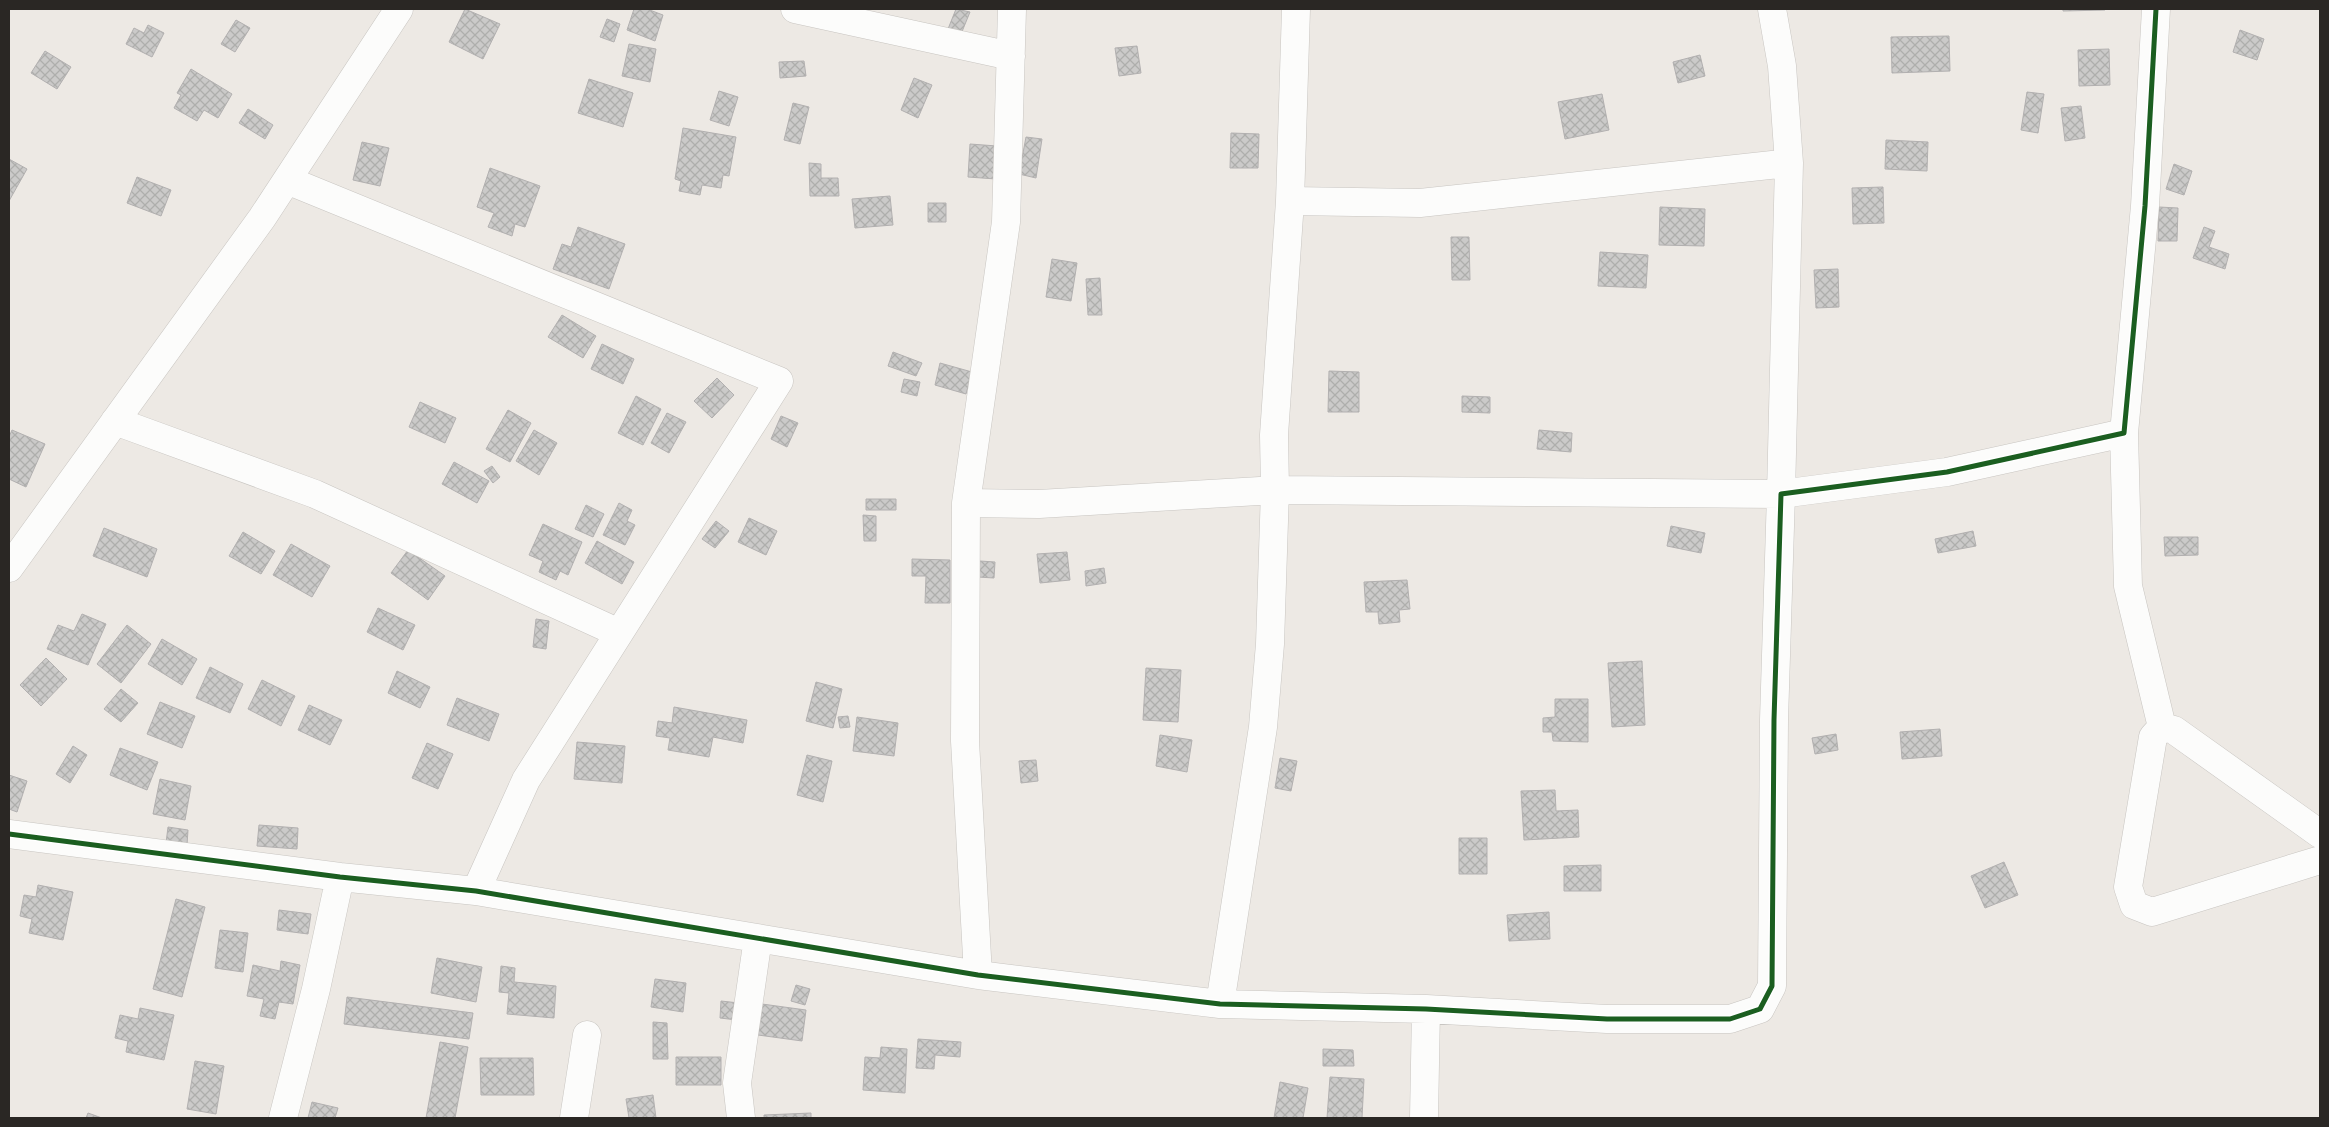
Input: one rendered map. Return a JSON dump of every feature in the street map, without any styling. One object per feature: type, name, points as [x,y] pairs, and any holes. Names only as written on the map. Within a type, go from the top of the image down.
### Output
[{"type":"street","points":[[9,568],[262,218],[399,9]]},
{"type":"street","points":[[795,9],[1011,56]]},
{"type":"street","points":[[978,975],[965,740],[966,503],[1006,222],[1012,9]]},
{"type":"street","points":[[1220,1004],[1263,727],[1270,644],[1275,490],[1274,435],[1290,201],[1296,9]]},
{"type":"street","points":[[9,834],[340,877],[476,891],[978,975],[1220,1004],[1426,1009],[1607,1019],[1730,1019],[1760,1009],[1772,986],[1774,720],[1789,163],[1782,66],[1772,9]]},
{"type":"street","points":[[2156,9],[2145,206],[2124,433],[2128,586],[2162,727]]},
{"type":"street","points":[[1290,201],[1420,203],[1789,163]]},
{"type":"street","points":[[287,180],[779,381],[526,780],[476,891]]},
{"type":"street","points":[[115,421],[315,494],[619,633]]},
{"type":"street","points":[[966,503],[1039,504],[1275,490],[1781,494],[1947,472],[2124,433]]},
{"type":"street","points":[[2162,727],[2174,730],[2320,834]]},
{"type":"street","points":[[2162,727],[2154,737],[2128,887],[2134,905],[2152,912],[2320,860]]},
{"type":"street","points":[[283,1118],[316,989],[340,877]]},
{"type":"street","points":[[741,1118],[737,1083],[758,938]]},
{"type":"street","points":[[1424,1118],[1426,1009]]},
{"type":"street","points":[[574,1118],[587,1035]]},
{"type":"building","points":[[465,9],[500,24],[483,59],[449,42]]},
{"type":"building","points":[[634,9],[647,9],[663,15],[655,41],[627,30]]},
{"type":"building","points":[[956,9],[970,12],[959,39],[946,34]]},
{"type":"building","points":[[2063,9],[2105,9],[2105,10],[2063,11]]},
{"type":"building","points":[[607,19],[620,24],[614,42],[600,37]]},
{"type":"building","points":[[236,20],[250,28],[235,52],[221,44]]},
{"type":"building","points":[[148,25],[164,33],[152,57],[126,44],[134,28],[144,33]]},
{"type":"building","points":[[2240,30],[2264,39],[2257,60],[2233,52]]},
{"type":"building","points":[[1949,36],[1950,71],[1892,73],[1891,37]]},
{"type":"building","points":[[629,44],[656,49],[650,82],[622,76]]},
{"type":"building","points":[[1137,46],[1141,73],[1119,76],[1115,48]]},
{"type":"building","points":[[2109,49],[2110,85],[2079,86],[2078,50]]},
{"type":"building","points":[[45,51],[71,67],[57,89],[31,73]]},
{"type":"building","points":[[1700,55],[1705,76],[1678,83],[1673,62]]},
{"type":"building","points":[[804,61],[806,76],[780,78],[779,62]]},
{"type":"building","points":[[191,69],[232,94],[218,118],[204,110],[197,121],[174,108],[181,95],[177,93]]},
{"type":"building","points":[[914,78],[932,85],[918,118],[901,110]]},
{"type":"building","points":[[589,79],[633,93],[623,127],[578,113]]},
{"type":"building","points":[[719,91],[738,97],[729,126],[710,120]]},
{"type":"building","points":[[2027,92],[2044,94],[2038,133],[2021,130]]},
{"type":"building","points":[[1602,94],[1609,130],[1565,139],[1558,102]]},
{"type":"building","points":[[793,103],[809,107],[800,144],[784,140]]},
{"type":"building","points":[[2081,106],[2085,138],[2065,141],[2061,108]]},
{"type":"building","points":[[248,109],[273,125],[265,139],[239,123]]},
{"type":"building","points":[[683,128],[736,137],[729,176],[723,175],[721,188],[702,185],[700,195],[679,191],[681,181],[675,179]]},
{"type":"building","points":[[1231,133],[1259,134],[1258,168],[1230,168]]},
{"type":"building","points":[[1026,137],[1042,139],[1036,178],[1019,174]]},
{"type":"building","points":[[1886,140],[1928,142],[1927,171],[1885,169]]},
{"type":"building","points":[[362,142],[389,148],[380,186],[353,180]]},
{"type":"building","points":[[970,144],[997,146],[996,179],[968,177]]},
{"type":"building","points":[[9,159],[27,169],[9,201]]},
{"type":"building","points":[[809,163],[821,164],[821,178],[838,178],[839,196],[810,196]]},
{"type":"building","points":[[2174,164],[2192,171],[2184,195],[2166,189]]},
{"type":"building","points":[[490,168],[540,186],[525,227],[515,224],[512,236],[488,227],[494,213],[477,207]]},
{"type":"building","points":[[137,177],[171,190],[161,216],[127,203]]},
{"type":"building","points":[[1883,187],[1884,223],[1853,224],[1852,188]]},
{"type":"building","points":[[890,196],[893,225],[855,228],[852,199]]},
{"type":"building","points":[[928,203],[946,203],[946,222],[928,222]]},
{"type":"building","points":[[1660,207],[1705,209],[1704,246],[1659,245]]},
{"type":"building","points":[[2159,207],[2178,208],[2177,241],[2158,241]]},
{"type":"building","points":[[578,227],[625,244],[609,289],[553,269],[562,244],[571,247]]},
{"type":"building","points":[[2204,227],[2215,231],[2209,247],[2229,254],[2225,269],[2193,258]]},
{"type":"building","points":[[1451,237],[1469,237],[1470,280],[1452,280]]},
{"type":"building","points":[[1600,252],[1648,255],[1646,288],[1598,286]]},
{"type":"building","points":[[1052,259],[1077,263],[1071,301],[1046,297]]},
{"type":"building","points":[[1838,269],[1839,307],[1816,308],[1814,270]]},
{"type":"building","points":[[1100,278],[1102,315],[1088,315],[1086,279]]},
{"type":"building","points":[[562,315],[596,336],[583,358],[548,337]]},
{"type":"building","points":[[602,344],[634,359],[623,384],[591,369]]},
{"type":"building","points":[[893,352],[922,363],[916,376],[888,366]]},
{"type":"building","points":[[940,363],[972,372],[966,394],[935,385]]},
{"type":"building","points":[[1329,371],[1359,372],[1359,412],[1328,412]]},
{"type":"building","points":[[717,378],[734,395],[712,418],[694,401]]},
{"type":"building","points":[[904,379],[920,382],[917,396],[901,392]]},
{"type":"building","points":[[636,396],[661,409],[643,445],[618,433]]},
{"type":"building","points":[[1462,396],[1490,397],[1490,413],[1462,412]]},
{"type":"building","points":[[420,402],[456,418],[445,443],[409,427]]},
{"type":"building","points":[[508,410],[531,423],[510,462],[486,449]]},
{"type":"building","points":[[667,413],[686,422],[669,453],[651,443]]},
{"type":"building","points":[[781,416],[798,423],[787,447],[771,439]]},
{"type":"building","points":[[12,430],[45,444],[26,487],[9,479],[9,437]]},
{"type":"building","points":[[534,430],[557,443],[539,475],[516,461]]},
{"type":"building","points":[[1539,430],[1572,433],[1571,452],[1537,449]]},
{"type":"building","points":[[454,462],[489,481],[477,503],[442,484]]},
{"type":"building","points":[[492,466],[500,477],[493,483],[484,471]]},
{"type":"building","points":[[866,499],[896,499],[896,510],[866,510]]},
{"type":"building","points":[[619,503],[632,510],[627,521],[635,525],[625,545],[603,535]]},
{"type":"building","points":[[586,505],[604,514],[593,537],[575,529]]},
{"type":"building","points":[[863,515],[876,516],[876,541],[864,541]]},
{"type":"building","points":[[749,518],[777,531],[766,555],[738,542]]},
{"type":"building","points":[[716,521],[729,531],[715,548],[702,539]]},
{"type":"building","points":[[543,524],[582,542],[568,575],[560,571],[556,580],[539,572],[543,561],[529,555]]},
{"type":"building","points":[[1671,526],[1705,533],[1701,553],[1667,546]]},
{"type":"building","points":[[104,528],[157,549],[147,577],[93,556]]},
{"type":"building","points":[[1973,531],[1976,546],[1938,553],[1935,539]]},
{"type":"building","points":[[243,532],[275,551],[261,574],[229,556]]},
{"type":"building","points":[[2164,537],[2198,537],[2198,555],[2165,556]]},
{"type":"building","points":[[597,541],[634,562],[622,584],[585,563]]},
{"type":"building","points":[[291,544],[330,566],[312,597],[273,575]]},
{"type":"building","points":[[408,550],[445,576],[428,600],[391,573]]},
{"type":"building","points":[[1067,552],[1070,580],[1040,583],[1037,554]]},
{"type":"building","points":[[912,559],[950,560],[950,603],[925,603],[926,576],[912,576]]},
{"type":"building","points":[[980,561],[995,562],[994,578],[978,577]]},
{"type":"building","points":[[1104,568],[1106,583],[1086,586],[1085,571]]},
{"type":"building","points":[[1407,580],[1410,609],[1399,610],[1400,622],[1379,624],[1378,612],[1366,612],[1364,582]]},
{"type":"building","points":[[378,608],[415,625],[403,650],[367,632]]},
{"type":"building","points":[[82,614],[106,624],[88,665],[47,649],[58,625],[74,631]]},
{"type":"building","points":[[536,619],[549,621],[546,649],[533,647]]},
{"type":"building","points":[[127,625],[151,644],[121,683],[97,664]]},
{"type":"building","points":[[162,639],[197,659],[182,685],[148,664]]},
{"type":"building","points":[[46,658],[67,679],[41,706],[20,685]]},
{"type":"building","points":[[1642,661],[1645,725],[1612,727],[1608,663]]},
{"type":"building","points":[[210,667],[243,684],[230,713],[196,698]]},
{"type":"building","points":[[1146,668],[1181,670],[1178,722],[1143,720]]},
{"type":"building","points":[[397,671],[430,687],[420,708],[388,693]]},
{"type":"building","points":[[262,680],[295,696],[281,726],[248,709]]},
{"type":"building","points":[[816,682],[842,689],[833,728],[806,721]]},
{"type":"building","points":[[121,689],[138,703],[121,722],[104,709]]},
{"type":"building","points":[[457,698],[499,714],[489,741],[447,725]]},
{"type":"building","points":[[1555,699],[1588,699],[1588,742],[1553,741],[1552,732],[1543,732],[1543,718],[1555,717]]},
{"type":"building","points":[[160,702],[195,716],[182,748],[147,734]]},
{"type":"building","points":[[309,705],[342,720],[330,745],[298,730]]},
{"type":"building","points":[[674,707],[747,720],[743,743],[713,737],[709,757],[668,750],[670,738],[656,736],[658,721],[672,723]]},
{"type":"building","points":[[848,716],[850,727],[840,728],[838,717]]},
{"type":"building","points":[[857,717],[898,723],[894,756],[853,751]]},
{"type":"building","points":[[1940,729],[1942,756],[1902,759],[1900,732]]},
{"type":"building","points":[[1836,734],[1838,750],[1815,754],[1812,738]]},
{"type":"building","points":[[1160,735],[1192,740],[1187,772],[1156,766]]},
{"type":"building","points":[[577,742],[625,746],[622,783],[574,779]]},
{"type":"building","points":[[427,743],[453,754],[438,789],[412,778]]},
{"type":"building","points":[[73,746],[87,755],[70,783],[56,774]]},
{"type":"building","points":[[120,748],[158,762],[147,790],[110,775]]},
{"type":"building","points":[[807,755],[832,761],[823,802],[797,795]]},
{"type":"building","points":[[1280,758],[1297,761],[1291,791],[1275,788]]},
{"type":"building","points":[[1036,760],[1038,781],[1021,783],[1019,761]]},
{"type":"building","points":[[9,775],[27,781],[17,812],[9,809]]},
{"type":"building","points":[[160,779],[191,786],[185,820],[153,814]]},
{"type":"building","points":[[1555,790],[1556,811],[1578,810],[1579,837],[1524,840],[1521,791]]},
{"type":"building","points":[[259,825],[298,828],[297,849],[257,846]]},
{"type":"building","points":[[168,827],[188,830],[187,845],[166,843]]},
{"type":"building","points":[[1459,838],[1487,838],[1487,874],[1459,874]]},
{"type":"building","points":[[2004,862],[2018,895],[1985,908],[1971,876]]},
{"type":"building","points":[[1601,865],[1601,891],[1564,891],[1564,866]]},
{"type":"building","points":[[38,885],[73,892],[63,940],[29,933],[32,919],[20,916],[24,895],[36,897]]},
{"type":"building","points":[[176,899],[205,907],[182,997],[153,989]]},
{"type":"building","points":[[279,910],[311,914],[308,934],[277,930]]},
{"type":"building","points":[[1549,912],[1550,939],[1509,941],[1507,915]]},
{"type":"building","points":[[220,930],[248,933],[243,972],[215,968]]},
{"type":"building","points":[[437,958],[482,967],[476,1002],[431,993]]},
{"type":"building","points":[[281,961],[300,965],[293,1004],[279,1002],[275,1019],[260,1016],[264,999],[247,996],[253,965],[280,971]]},
{"type":"building","points":[[501,966],[515,968],[514,982],[556,986],[554,1018],[507,1014],[509,993],[499,992]]},
{"type":"building","points":[[655,979],[686,983],[683,1012],[651,1007]]},
{"type":"building","points":[[796,985],[810,989],[805,1005],[791,1001]]},
{"type":"building","points":[[347,997],[473,1013],[469,1039],[344,1024]]},
{"type":"building","points":[[721,1001],[739,1003],[737,1020],[720,1018]]},
{"type":"building","points":[[762,1004],[806,1010],[802,1041],[758,1035]]},
{"type":"building","points":[[140,1008],[174,1015],[164,1060],[126,1052],[128,1041],[115,1038],[120,1015],[138,1019]]},
{"type":"building","points":[[653,1022],[667,1023],[668,1059],[653,1059]]},
{"type":"building","points":[[918,1039],[961,1042],[960,1057],[935,1055],[934,1069],[916,1068]]},
{"type":"building","points":[[440,1042],[468,1047],[455,1118],[426,1118]]},
{"type":"building","points":[[881,1047],[907,1049],[905,1093],[863,1090],[865,1057],[880,1058]]},
{"type":"building","points":[[1323,1049],[1353,1050],[1354,1066],[1323,1066]]},
{"type":"building","points":[[676,1057],[721,1057],[721,1085],[676,1085]]},
{"type":"building","points":[[480,1058],[533,1058],[534,1095],[481,1095]]},
{"type":"building","points":[[195,1061],[224,1066],[216,1114],[187,1109]]},
{"type":"building","points":[[1330,1077],[1364,1079],[1362,1118],[1327,1118]]},
{"type":"building","points":[[1280,1082],[1308,1088],[1303,1118],[1274,1118]]},
{"type":"building","points":[[653,1095],[656,1118],[629,1118],[626,1099]]},
{"type":"building","points":[[312,1102],[338,1108],[335,1118],[308,1118]]},
{"type":"building","points":[[88,1113],[102,1118],[86,1118]]},
{"type":"building","points":[[811,1113],[811,1118],[764,1118],[764,1115]]},
{"type":"cycle path","points":[[9,834],[340,877],[476,891],[978,975],[1220,1004],[1426,1009],[1607,1019],[1730,1019],[1760,1009],[1772,986],[1774,720],[1781,494],[1947,472],[2124,433],[2145,206],[2156,9]]}]
